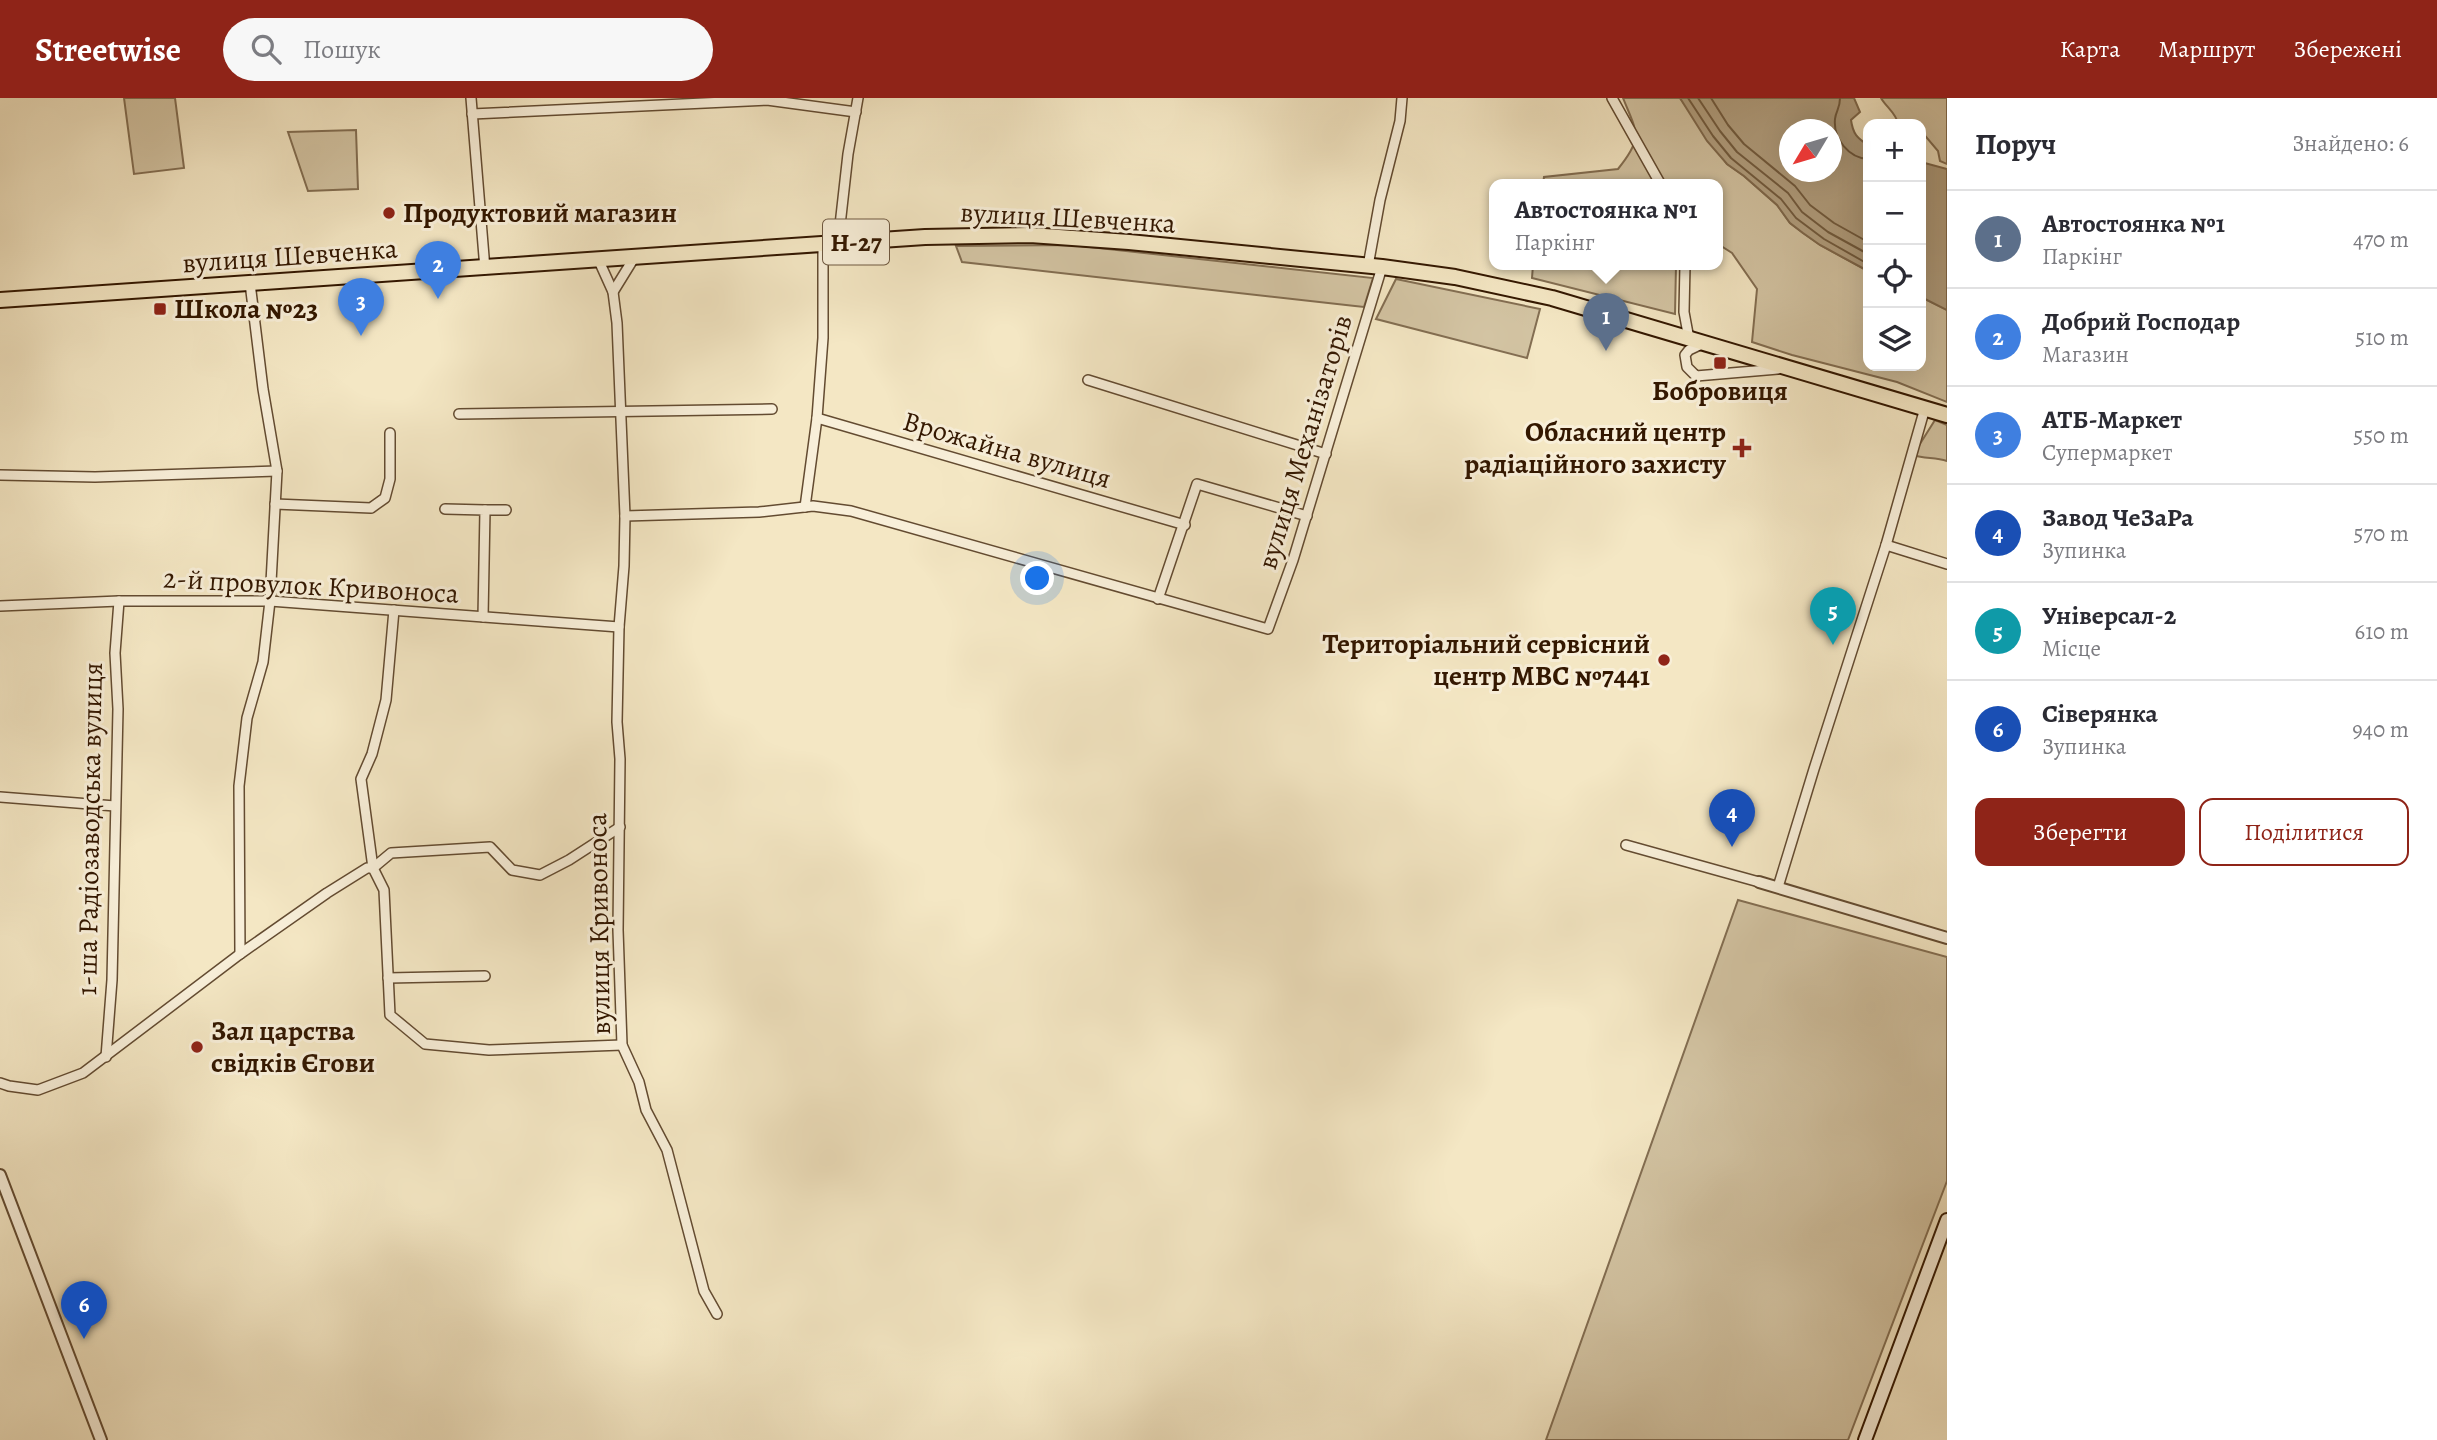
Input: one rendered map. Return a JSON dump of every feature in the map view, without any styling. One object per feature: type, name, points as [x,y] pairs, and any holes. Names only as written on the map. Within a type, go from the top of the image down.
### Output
[{"type":"main road","name":"вулиця Шевченка","points":[[0,300],[925,237],[1030,235],[1375,266],[1455,277],[1552,298],[1947,415]]},
{"type":"main road","points":[[1865,1440],[1947,1220]]},
{"type":"street","points":[[471,98],[485,269]]},
{"type":"street","points":[[805,507],[817,418],[831,244],[858,98]]},
{"type":"street","name":"вулиця Механізаторів","points":[[1158,599],[1268,629],[1286,582],[1326,454],[1375,266],[1380,201],[1400,121],[1402,98]]},
{"type":"street","points":[[1612,98],[1658,179]]},
{"type":"street","points":[[472,114],[767,100],[856,112]]},
{"type":"street","points":[[613,292],[634,258]]},
{"type":"street","name":"вулиця Кривоноса","points":[[599,261],[613,292],[617,323],[625,516],[617,722],[620,827],[618,930],[622,1045],[639,1082],[646,1110],[667,1150],[704,1291],[717,1314]]},
{"type":"street","points":[[1685,270],[1684,312],[1689,339]]},
{"type":"street","points":[[240,954],[239,786],[247,718],[263,662],[271,601],[277,471],[263,389],[250,283]]},
{"type":"street","points":[[1704,343],[1685,355],[1687,367],[1696,376],[1786,368]]},
{"type":"street","points":[[1088,380],[1326,454]]},
{"type":"street","points":[[1778,887],[1886,545],[1925,408]]},
{"type":"street","points":[[459,414],[772,409]]},
{"type":"street","name":"Врожайна вулиця","points":[[817,418],[1185,525]]},
{"type":"street","points":[[275,504],[371,508],[385,498],[390,479],[390,433]]},
{"type":"street","points":[[0,475],[95,477],[277,471]]},
{"type":"street","points":[[625,516],[760,512],[805,507],[851,511],[1158,599],[1197,484],[1307,516]]},
{"type":"street","points":[[445,509],[506,510]]},
{"type":"street","points":[[483,617],[485,510]]},
{"type":"street","points":[[1886,545],[1947,564]]},
{"type":"street","name":"2-й провулок Кривоноса","points":[[0,606],[119,601],[271,601],[619,627]]},
{"type":"street","name":"1-ша Радіозаводська вулиця","points":[[106,1057],[112,980],[118,709],[115,653],[119,601]]},
{"type":"street","points":[[394,610],[386,700],[372,754],[360,779],[373,868],[384,890],[390,1016],[425,1044],[489,1050],[622,1045]]},
{"type":"street","points":[[0,797],[116,806]]},
{"type":"street","points":[[0,1083],[38,1090],[83,1073],[240,954],[327,893],[367,868],[373,868],[391,853],[490,847],[512,870],[540,876],[620,827]]},
{"type":"street","points":[[1626,845],[1947,938]]},
{"type":"street","points":[[388,978],[485,976]]},
{"type":"street","points":[[0,1175],[101,1440]]},
{"type":"shaded area","points":[[124,98],[175,98],[184,168],[134,174]]},
{"type":"shaded area","points":[[1623,98],[1680,98],[1727,164],[1777,205],[1790,223],[1820,245],[1863,268],[1863,371],[1926,371],[1926,300],[1947,310],[1947,402],[1897,382],[1752,342],[1757,289],[1732,253],[1723,247],[1723,179],[1544,179],[1618,169],[1635,142],[1634,127]]},
{"type":"shaded area","points":[[1881,98],[1947,98],[1947,164],[1940,161],[1938,151],[1926,137],[1926,119],[1896,117]]},
{"type":"shaded area","points":[[356,130],[358,189],[308,191],[288,132]]},
{"type":"shaded area","points":[[1071,245],[1373,278],[1364,307],[962,262],[956,246]]},
{"type":"shaded area","points":[[1533,270],[1676,270],[1675,314],[1532,278]]},
{"type":"shaded area","points":[[1396,279],[1540,309],[1527,358],[1376,319]]},
{"type":"shaded area","points":[[1935,420],[1947,425],[1947,461],[1913,455]]},
{"type":"shaded area","points":[[1738,900],[1947,957],[1947,1181],[1848,1440],[1546,1440]]},
{"type":"water","points":[[1680,98],[1854,98],[1860,112],[1851,120],[1854,132],[1863,142],[1863,268],[1820,245],[1790,223],[1777,205],[1727,164],[1707,141]]},
{"type":"water","points":[[1926,163],[1947,169],[1947,310],[1926,300]]},
{"type":"place","name":"Продуктовий магазин","points":[[389,213]]},
{"type":"place","name":"Добрий Господар","points":[[438,299]]},
{"type":"place","name":"Школа №23","points":[[160,309]]},
{"type":"place","name":"АТБ-Маркет","points":[[361,336]]},
{"type":"place","name":"Автостоянка №1","points":[[1606,351]]},
{"type":"place","name":"Бобровиця","points":[[1720,363]]},
{"type":"place","name":"Обласний центр радіаційного захисту","points":[[1742,448]]},
{"type":"place","name":"Універсал-2","points":[[1833,645]]},
{"type":"place","name":"Територіальний сервісний центр МВС №7441","points":[[1664,660]]},
{"type":"place","name":"Завод ЧеЗаРа","points":[[1732,847]]},
{"type":"place","name":"Зал царства свідків Єгови","points":[[197,1047]]},
{"type":"place","name":"Сіверянка","points":[[84,1339]]}]
